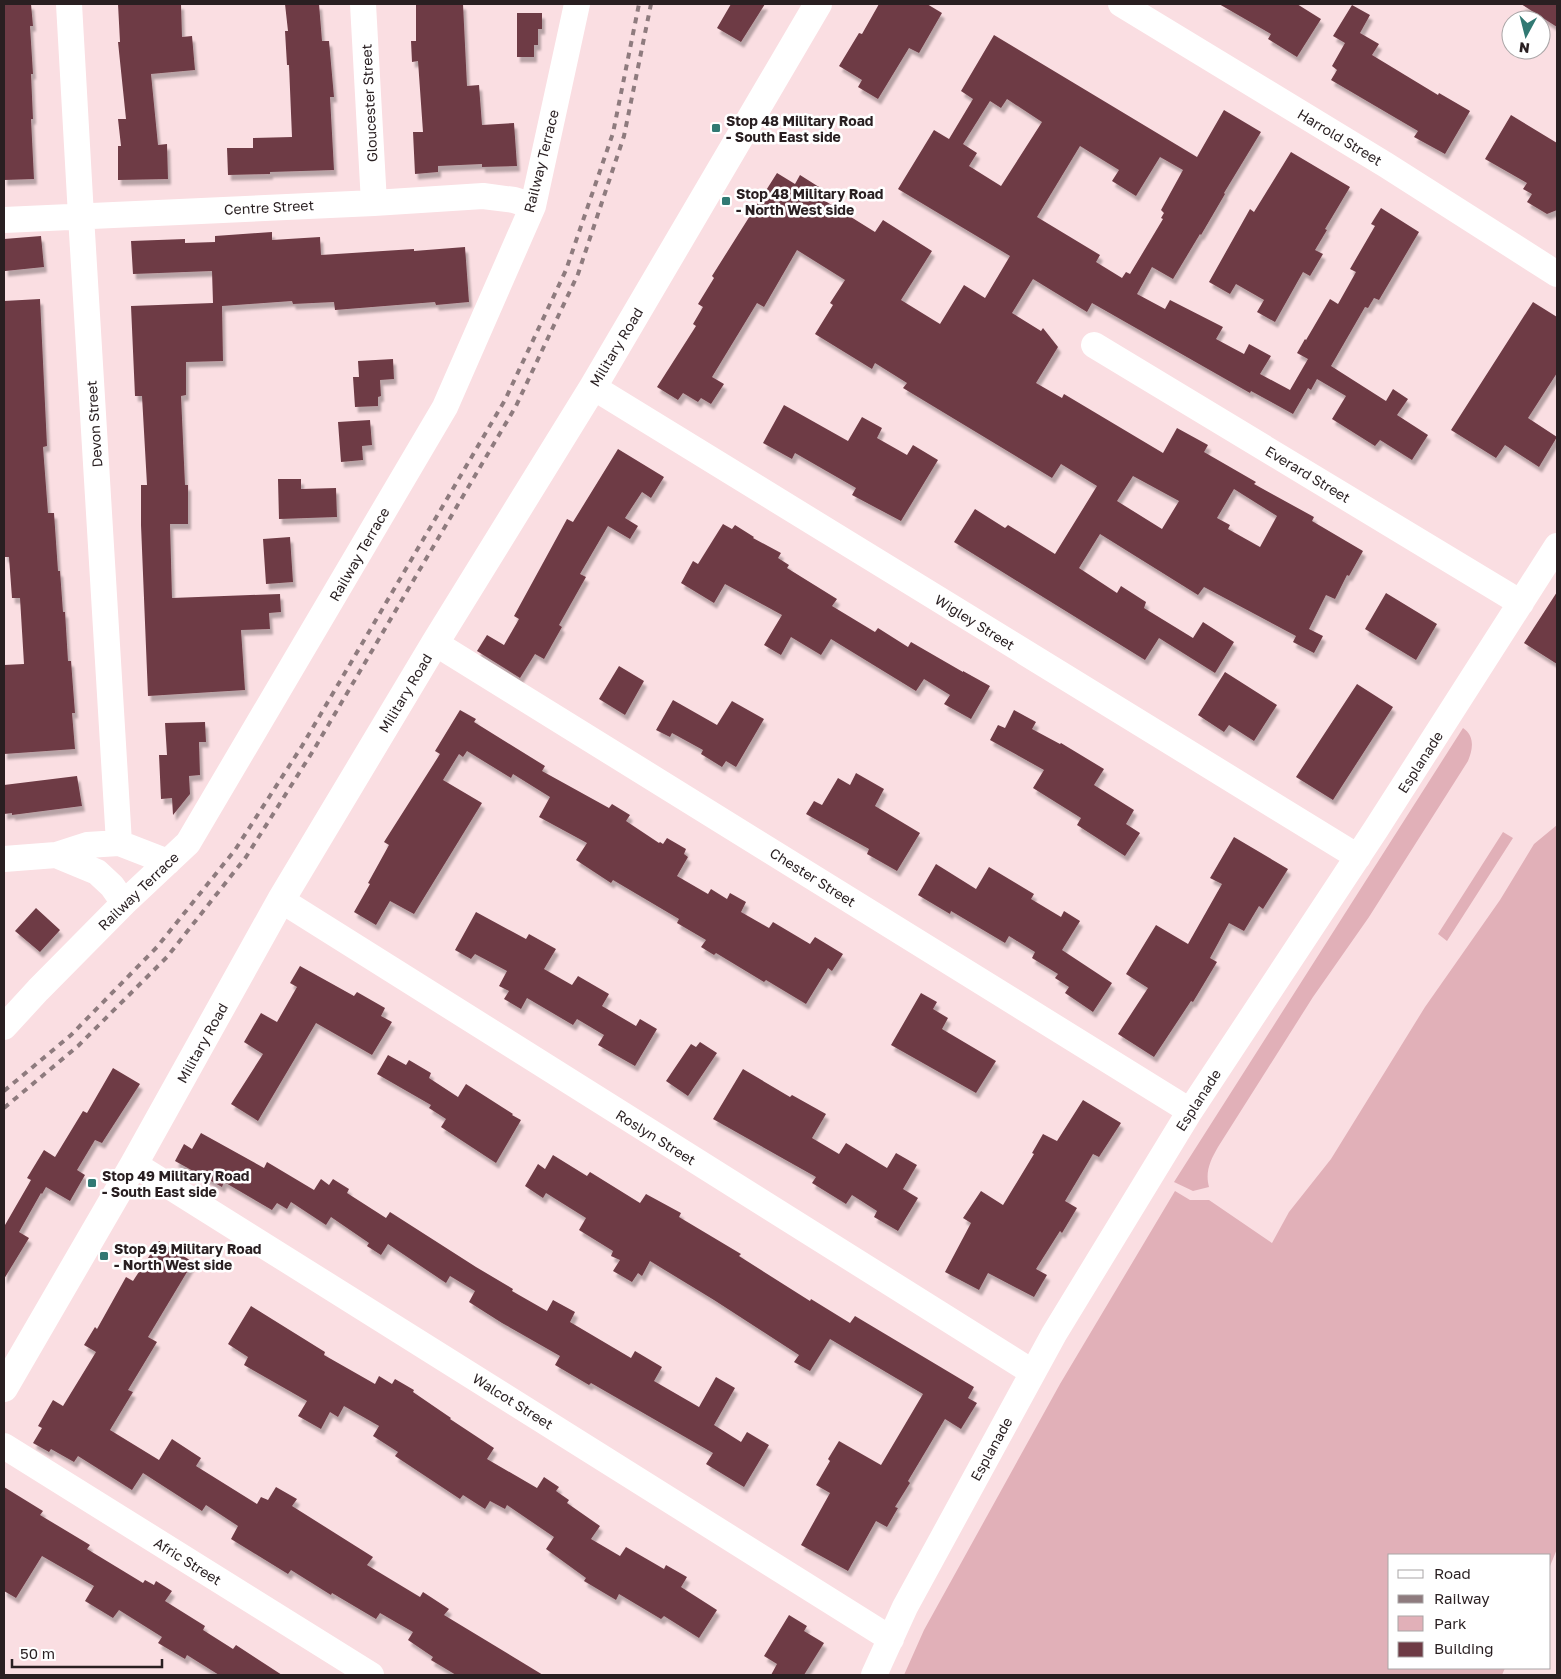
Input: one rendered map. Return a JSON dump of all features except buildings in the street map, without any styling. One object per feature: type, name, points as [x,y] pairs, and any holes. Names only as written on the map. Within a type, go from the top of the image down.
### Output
[{"type":"main road","name":"Military Road","points":[[4,1388],[134,1164],[281,900],[435,643],[593,387],[818,4]]},
{"type":"street","name":"Devon Street","points":[[69,4],[119,843]]},
{"type":"street","name":"Gloucester Street","points":[[363,4],[374,202]]},
{"type":"street","name":"Railway Terrace","points":[[4,1027],[124,903],[188,843],[445,407],[533,206],[577,4]]},
{"type":"street","name":"Harrold Street","points":[[1121,4],[1386,165],[1557,274]]},
{"type":"street","name":"Centre Street","points":[[4,220],[483,196],[514,200],[533,206]]},
{"type":"street","name":"Everard Street","points":[[1094,345],[1521,603]]},
{"type":"street","name":"Wigley Street","points":[[593,387],[1358,857]]},
{"type":"street","name":"Esplanade","points":[[874,1675],[905,1607],[1032,1372],[1190,1110],[1358,857],[1557,546]]},
{"type":"street","name":"Chester Street","points":[[435,643],[1190,1110]]},
{"type":"street","points":[[4,859],[56,855],[87,845],[119,843],[168,862]]},
{"type":"street","points":[[56,855],[97,872],[112,886],[124,903]]},
{"type":"street","name":"Roslyn Street","points":[[281,900],[1032,1372]]},
{"type":"street","name":"Walcot Street","points":[[134,1164],[891,1639]]},
{"type":"street","name":"Afric Street","points":[[4,1446],[371,1675]]},
{"type":"green space","points":[[1463,728],[1470,735],[1472,743],[1468,761],[1369,917],[1313,997],[1218,1147],[1209,1167],[1209,1187],[1193,1191],[1174,1182]]},
{"type":"green space","points":[[1557,825],[1557,1549],[1551,1564],[1551,1554],[1388,1554],[1388,1669],[1505,1669],[1502,1675],[904,1675],[924,1630],[1060,1384],[1175,1191],[1190,1200],[1209,1200],[1272,1243],[1289,1212],[1331,1159],[1425,1007],[1500,900],[1534,844]]},
{"type":"green space","points":[[1503,832],[1513,838],[1447,941],[1438,934]]},
{"type":"railway","points":[[4,1091],[71,1035],[157,947],[235,850],[302,746],[505,400],[566,270],[613,133],[639,4]]},
{"type":"railway","points":[[4,1108],[78,1046],[167,957],[246,857],[313,751],[516,406],[578,274],[624,136],[651,4]]},
{"type":"place","name":"Stop 48 Military Road - South East side","points":[[716,128]]},
{"type":"place","name":"Stop 48 Military Road - North West side","points":[[726,201]]},
{"type":"place","name":"Stop 49 Military Road - South East side","points":[[92,1183]]},
{"type":"place","name":"Stop 49 Military Road - North West side","points":[[104,1256]]}]
